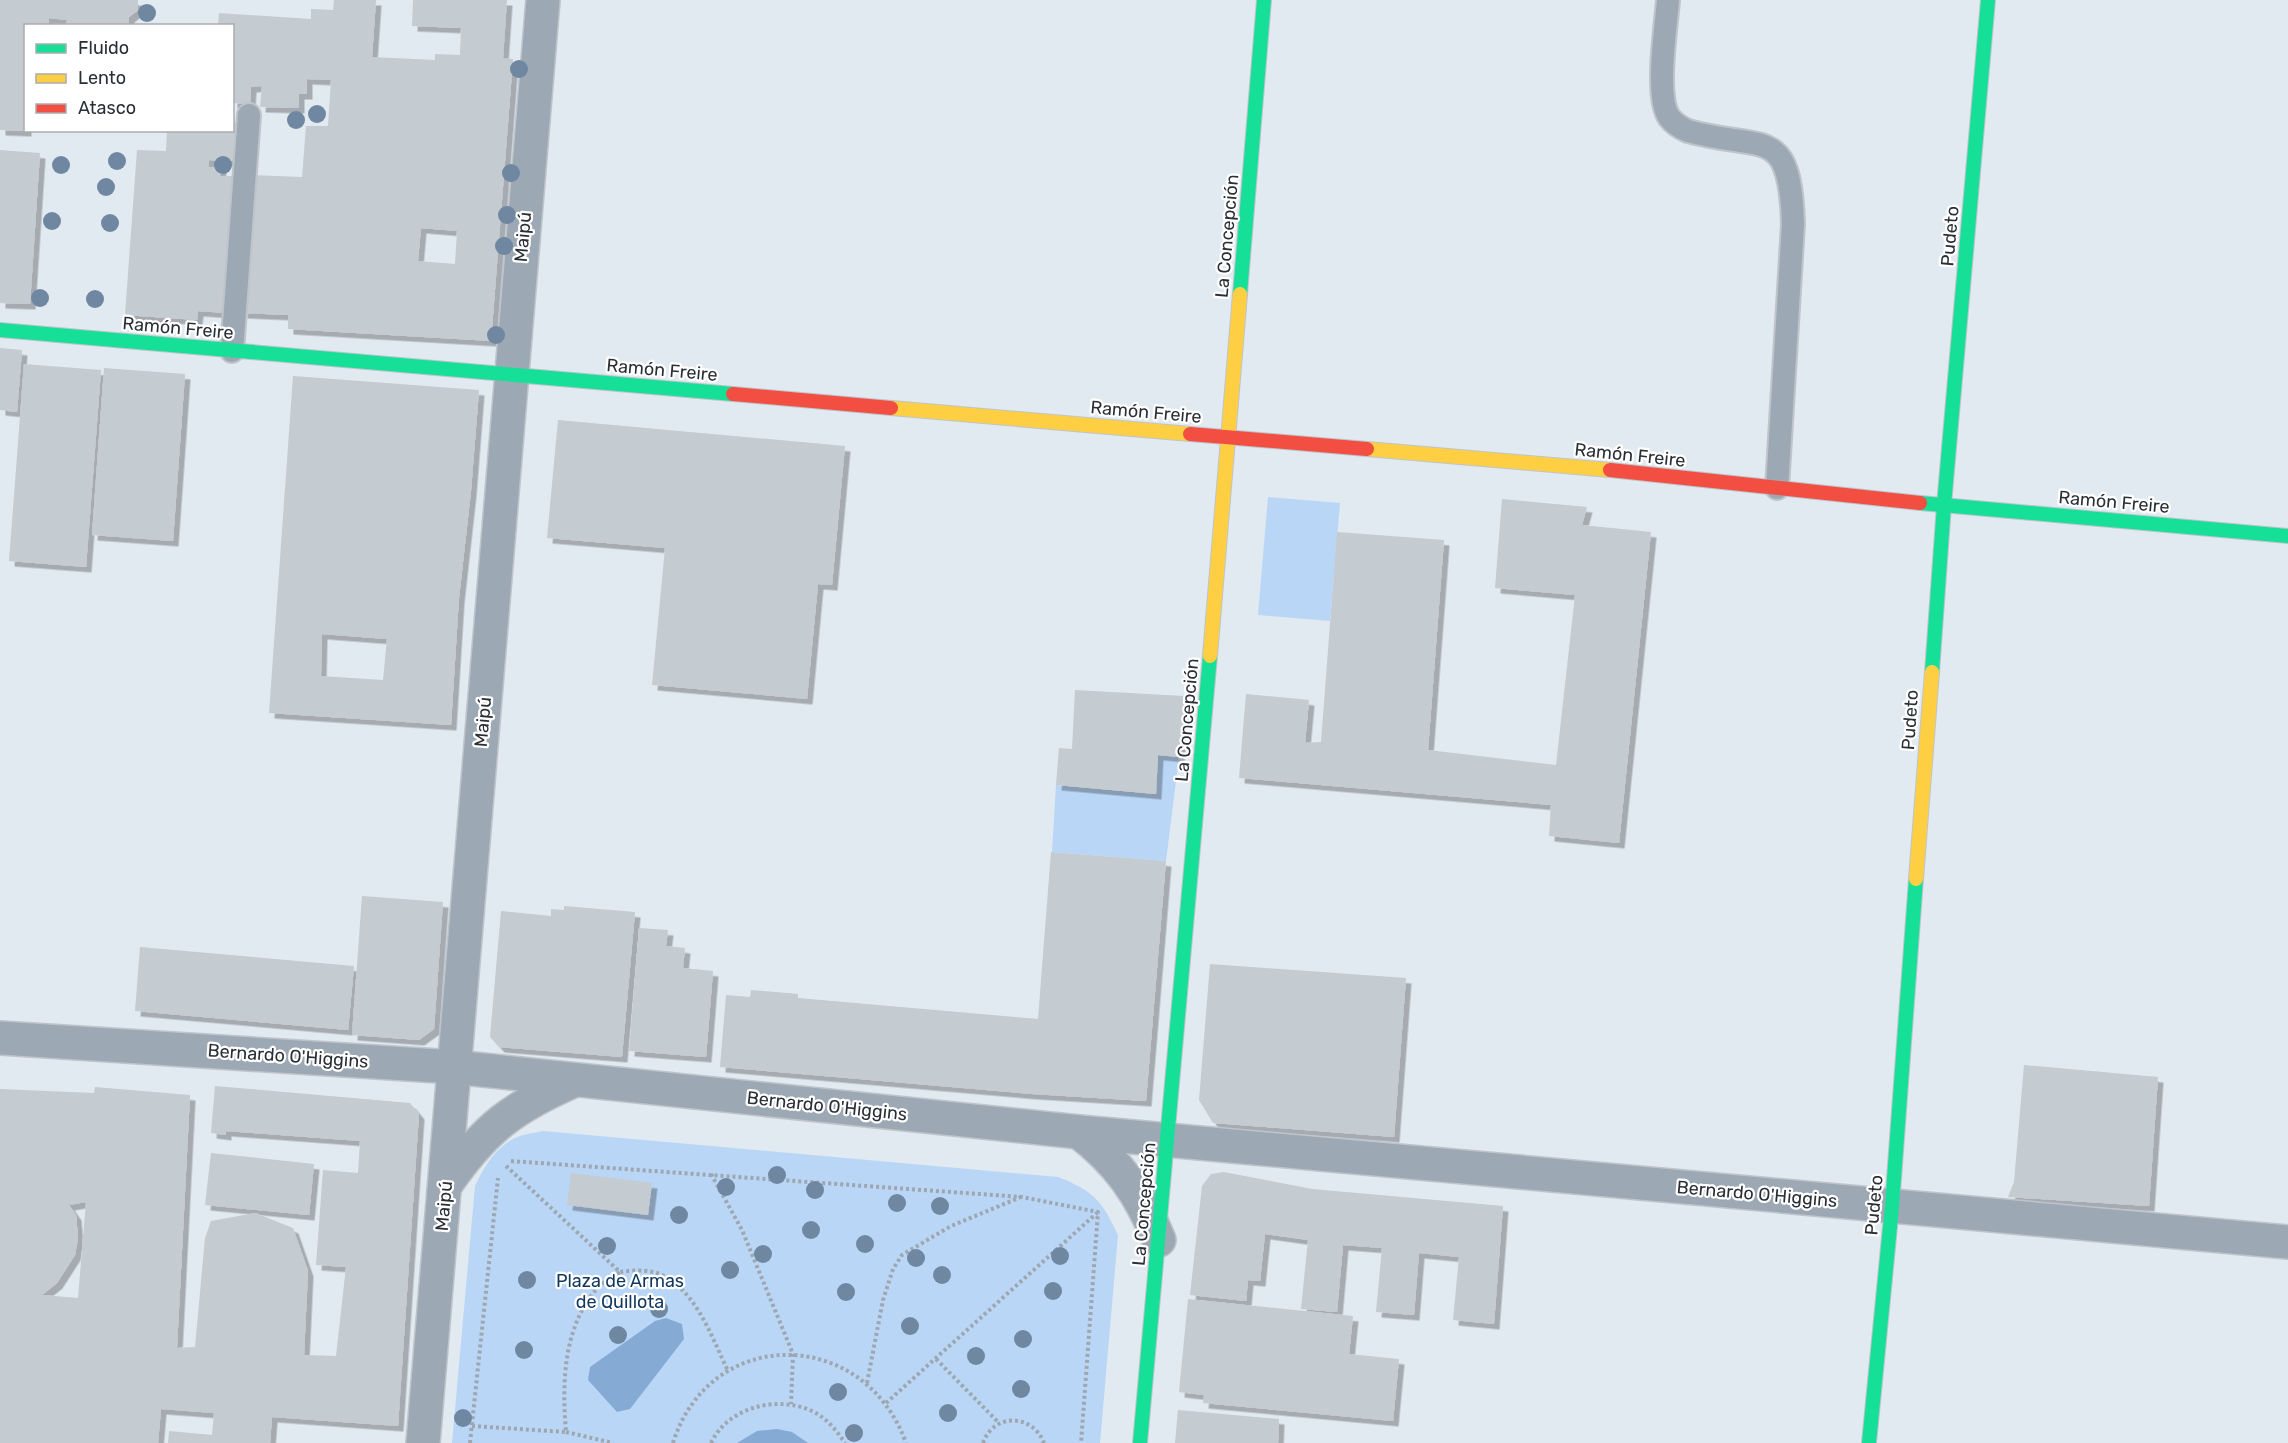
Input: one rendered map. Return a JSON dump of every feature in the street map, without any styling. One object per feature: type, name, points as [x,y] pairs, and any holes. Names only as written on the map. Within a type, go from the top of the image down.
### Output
[{"type":"main road","name":"La Concepción","points":[[1140,1443],[1229,437],[1264,0]]},
{"type":"main road","name":"Pudeto","points":[[1869,1443],[1892,1206],[1944,505],[1988,0]]},
{"type":"main road","name":"Ramón Freire","points":[[0,330],[1617,471],[1944,505],[2288,536]]},
{"type":"street","name":"Maipú","points":[[423,1443],[543,0]]},
{"type":"street","name":"Bernardo O'Higgins","points":[[0,1038],[454,1067],[1225,1146],[2288,1242]]},
{"type":"street","name":"Bernardo O'Higgins","points":[[446,1184],[464,1157],[493,1147],[513,1111],[575,1080]]},
{"type":"street","points":[[1079,1132],[1115,1163],[1131,1183],[1147,1210],[1159,1240]]},
{"type":"lane","points":[[1668,0],[1662,82],[1663,100],[1668,116],[1677,126],[1688,131],[1767,146],[1783,160],[1792,192],[1793,224],[1777,488]]},
{"type":"lane","points":[[232,351],[249,115]]},
{"type":"path","points":[[493,1147],[711,1174],[1022,1197],[1098,1212]]},
{"type":"path","points":[[493,1147],[620,1272]]},
{"type":"path","points":[[470,1443],[493,1147]]},
{"type":"path","points":[[711,1174],[742,1230],[793,1354],[791,1404]]},
{"type":"path","points":[[886,1403],[1131,1183]]},
{"type":"path","points":[[867,1383],[883,1300],[893,1269],[902,1256],[951,1226],[1022,1197]]},
{"type":"path","points":[[1082,1443],[1098,1212]]},
{"type":"path","points":[[566,1432],[563,1398],[566,1363],[578,1316],[595,1290],[620,1272],[637,1270],[661,1274],[682,1290],[701,1314],[728,1371]]},
{"type":"path","points":[[673,1443],[679,1422],[700,1393],[728,1371],[759,1358],[793,1354],[820,1358],[845,1368],[867,1383],[886,1403],[899,1423],[906,1443]]},
{"type":"path","points":[[936,1359],[999,1423]]},
{"type":"path","points":[[711,1443],[715,1435],[736,1416],[762,1404],[791,1404],[813,1411],[832,1425],[845,1443]]},
{"type":"path","points":[[983,1443],[991,1429],[999,1423],[1012,1419],[1025,1422],[1036,1429],[1044,1443]]},
{"type":"path","points":[[472,1426],[566,1432],[613,1443]]},
{"type":"green space","points":[[1268,497],[1340,503],[1330,621],[1258,615]]},
{"type":"green space","points":[[1158,755],[1179,757],[1166,861],[1052,852],[1056,785],[1155,794]]},
{"type":"green space","name":"Plaza de Armas de Quillota","points":[[543,1131],[1058,1177],[1080,1187],[1096,1198],[1118,1235],[1100,1443],[452,1443],[475,1186],[486,1165],[508,1142]]},
{"type":"shaded area","points":[[666,1318],[682,1324],[684,1339],[630,1409],[617,1412],[588,1380],[590,1367],[655,1321]]},
{"type":"shaded area","points":[[777,1429],[792,1432],[808,1443],[737,1443],[757,1431]]},
{"type":"building","points":[[0,0],[138,0],[138,10],[129,17],[128,24],[66,24],[67,20],[49,18],[49,24],[24,24],[24,131],[0,130]]},
{"type":"building","points":[[334,0],[376,0],[372,57],[435,60],[435,54],[460,55],[461,28],[412,26],[413,0],[507,0],[503,58],[513,59],[491,341],[288,329],[288,315],[242,313],[251,175],[302,177],[306,126],[328,126],[331,80],[307,79],[307,94],[299,94],[299,108],[260,107],[262,86],[251,87],[250,104],[234,103],[234,24],[218,24],[219,13],[311,19],[311,9],[333,10]],"holes":[[[421,228],[457,231],[455,264],[418,261]]]},
{"type":"building","points":[[234,122],[240,123],[238,161],[209,160],[209,167],[221,167],[220,176],[237,176],[226,313],[198,311],[197,320],[125,315],[137,150],[166,151],[167,132],[234,132]]},
{"type":"building","points":[[0,150],[40,153],[30,304],[0,303]]},
{"type":"building","points":[[0,348],[22,350],[17,412],[0,410]]},
{"type":"building","points":[[24,364],[101,370],[86,567],[9,561]]},
{"type":"building","points":[[104,368],[185,374],[173,541],[92,535]]},
{"type":"building","points":[[293,376],[479,390],[459,598],[451,725],[269,713]],"holes":[[[322,634],[387,639],[383,680],[321,676]]]},
{"type":"building","points":[[558,420],[845,446],[832,585],[818,584],[807,699],[652,685],[665,548],[547,538]]},
{"type":"building","points":[[1502,499],[1587,507],[1582,525],[1651,532],[1619,843],[1549,836],[1551,805],[1239,778],[1246,694],[1309,700],[1305,743],[1321,742],[1337,532],[1444,540],[1428,750],[1556,765],[1575,595],[1495,588]]},
{"type":"building","points":[[1075,690],[1184,696],[1179,757],[1158,755],[1156,794],[1056,785],[1059,748],[1072,749]]},
{"type":"building","points":[[1051,852],[1166,861],[1146,1101],[1032,1094],[720,1067],[726,995],[750,997],[751,990],[798,994],[798,998],[1038,1019]]},
{"type":"building","points":[[362,896],[443,902],[434,1029],[419,1040],[352,1035]]},
{"type":"building","points":[[564,906],[635,912],[622,1057],[499,1047],[490,1037],[501,911],[551,916],[551,909],[564,910]]},
{"type":"building","points":[[639,928],[668,930],[666,946],[685,948],[683,968],[713,971],[706,1057],[629,1051]]},
{"type":"building","points":[[140,947],[354,966],[348,1030],[135,1011]]},
{"type":"building","points":[[1210,964],[1406,978],[1394,1137],[1213,1123],[1199,1100]]},
{"type":"building","points":[[2024,1065],[2158,1077],[2149,1206],[2008,1197],[2014,1182]]},
{"type":"building","points":[[215,1086],[410,1103],[419,1114],[398,1426],[272,1417],[270,1443],[168,1443],[169,1431],[212,1435],[214,1413],[161,1409],[158,1443],[0,1443],[0,1089],[94,1093],[95,1087],[190,1095],[177,1348],[195,1347],[205,1238],[211,1221],[255,1213],[293,1228],[308,1271],[304,1355],[336,1356],[346,1267],[316,1265],[323,1170],[358,1173],[360,1141],[226,1131],[226,1135],[211,1133]],"holes":[[[86,1202],[78,1298],[42,1295],[57,1283],[75,1255],[78,1238],[76,1215],[69,1205]]]},
{"type":"building","points":[[211,1153],[314,1164],[309,1215],[205,1205]]},
{"type":"building","points":[[1224,1172],[1312,1189],[1503,1206],[1494,1324],[1453,1320],[1459,1257],[1419,1253],[1414,1315],[1376,1312],[1382,1248],[1343,1245],[1337,1312],[1301,1309],[1308,1240],[1265,1234],[1260,1281],[1248,1280],[1246,1301],[1190,1295],[1202,1186],[1211,1174]]},
{"type":"building","points":[[571,1173],[652,1183],[648,1215],[567,1205]]},
{"type":"building","points":[[1188,1299],[1353,1316],[1349,1354],[1399,1359],[1393,1421],[1203,1403],[1204,1395],[1179,1392]]},
{"type":"building","points":[[1178,1410],[1279,1419],[1278,1443],[1175,1443]]},
{"type":"traffic: fast","points":[[1240,294],[1264,0]]},
{"type":"traffic: fast","points":[[1932,672],[1944,505],[1988,0]]},
{"type":"traffic: fast","points":[[0,330],[733,394]]},
{"type":"traffic: fast","points":[[1920,503],[2288,536]]},
{"type":"traffic: fast","points":[[1140,1443],[1210,656]]},
{"type":"traffic: fast","points":[[1869,1443],[1892,1206],[1916,879]]},
{"type":"traffic: slow","points":[[1210,656],[1240,294]]},
{"type":"traffic: slow","points":[[891,408],[1190,434]]},
{"type":"traffic: slow","points":[[1367,449],[1610,470]]},
{"type":"traffic: slow","points":[[1916,879],[1932,672]]},
{"type":"traffic: jam","points":[[733,394],[891,408]]},
{"type":"traffic: jam","points":[[1190,434],[1367,449]]},
{"type":"traffic: jam","points":[[1610,470],[1920,503]]}]
